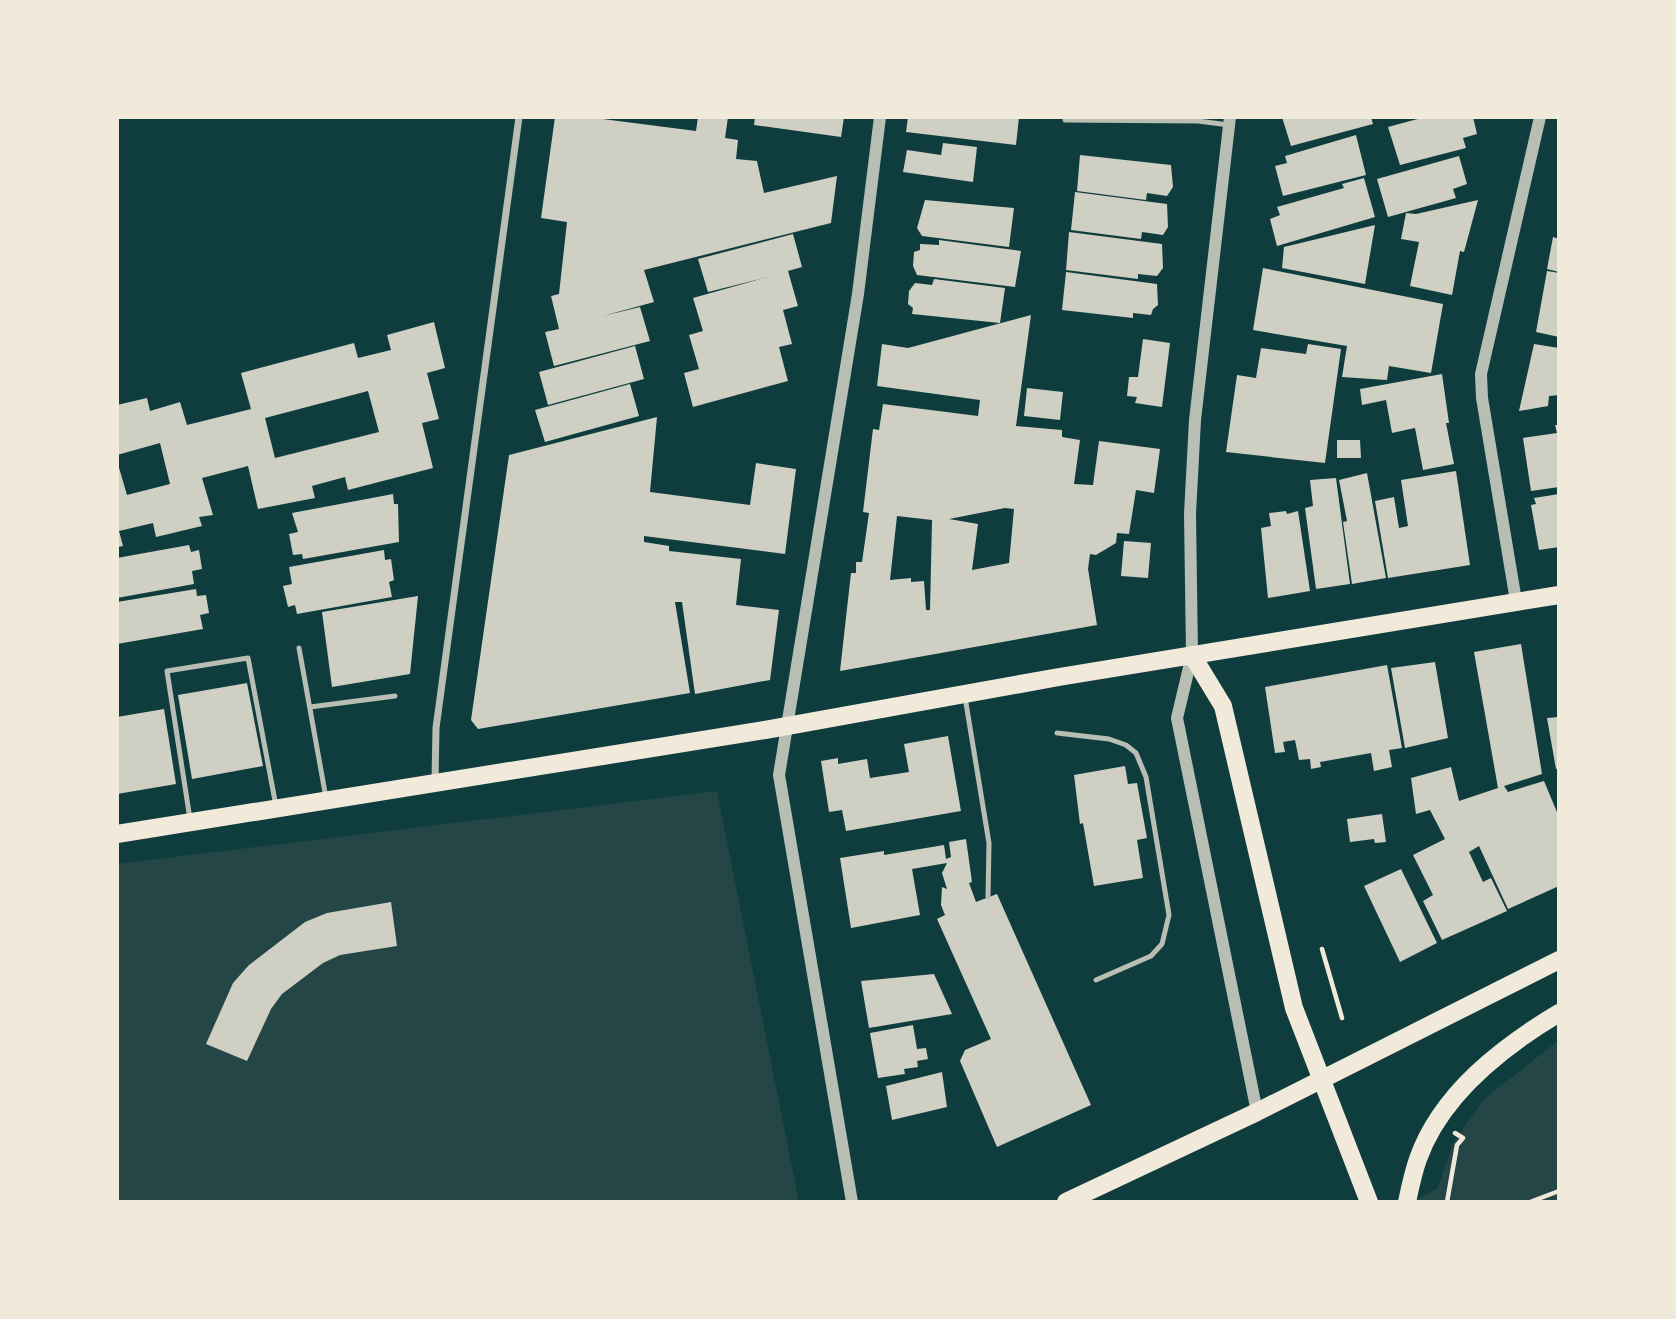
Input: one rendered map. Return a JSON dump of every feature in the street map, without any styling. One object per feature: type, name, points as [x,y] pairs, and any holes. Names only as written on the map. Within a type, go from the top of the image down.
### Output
[{"type":"main road","points":[[117,834],[788,726],[1192,655],[1559,595]]},
{"type":"main road","points":[[1192,655],[1223,706],[1294,1008],[1369,1202]]},
{"type":"main road","points":[[1066,1202],[1257,1112],[1559,960]]},
{"type":"main road","points":[[1407,1202],[1418,1159],[1430,1134],[1469,1082],[1514,1040],[1559,1013]]},
{"type":"street","points":[[435,781],[436,728],[520,117]]},
{"type":"street","points":[[852,1202],[779,775],[858,294],[880,117]]},
{"type":"street","points":[[1516,601],[1482,398],[1481,374],[1540,117]]},
{"type":"street","points":[[1230,121],[1195,420],[1190,514],[1192,655],[1177,718],[1257,1112]]},
{"type":"lane","points":[[1065,120],[1230,121]]},
{"type":"lane","points":[[299,648],[327,801]]},
{"type":"lane","points":[[191,823],[167,671],[248,658],[276,810]]},
{"type":"lane","points":[[965,694],[989,843],[988,897]]},
{"type":"lane","points":[[310,707],[395,696]]},
{"type":"lane","points":[[1058,733],[1109,739],[1126,745],[1136,754],[1146,777],[1169,915],[1162,944],[1151,956],[1096,980]]},
{"type":"path","points":[[1322,949],[1342,1018]]},
{"type":"path","points":[[1447,1202],[1455,1154],[1463,1138],[1454,1133]]},
{"type":"path","points":[[1530,1202],[1559,1191]]},
{"type":"shaded area","points":[[717,791],[799,1202],[117,1202],[117,864]]},
{"type":"shaded area","points":[[1559,1040],[1559,1202],[1413,1202],[1438,1188],[1453,1143],[1484,1099]]},
{"type":"building","points":[[555,117],[587,117],[696,131],[698,117],[728,117],[725,138],[738,140],[736,159],[757,161],[764,193],[837,176],[831,223],[644,270],[654,302],[603,316],[640,307],[650,341],[554,366],[545,332],[559,329],[551,296],[559,294],[567,222],[541,218]]},
{"type":"building","points":[[755,117],[844,117],[841,137],[754,125]]},
{"type":"building","points":[[908,117],[1019,117],[1016,145],[906,132]]},
{"type":"building","points":[[1282,117],[1371,117],[1373,124],[1291,146]]},
{"type":"building","points":[[1425,117],[1473,117],[1477,134],[1463,138],[1466,148],[1400,165],[1388,127]]},
{"type":"building","points":[[1356,135],[1366,175],[1283,196],[1275,166],[1287,163],[1285,156]]},
{"type":"building","points":[[943,143],[977,147],[973,182],[903,172],[907,150],[941,155]]},
{"type":"building","points":[[1080,155],[1171,165],[1173,187],[1167,196],[1147,193],[1146,200],[1077,191]]},
{"type":"building","points":[[1459,156],[1467,184],[1453,189],[1456,198],[1388,217],[1377,179]]},
{"type":"building","points":[[1364,178],[1375,217],[1277,246],[1270,219],[1280,215],[1277,207],[1344,188],[1342,184]]},
{"type":"building","points":[[1075,192],[1167,204],[1168,227],[1163,235],[1142,232],[1141,239],[1071,230]]},
{"type":"building","points":[[925,200],[1014,208],[1009,247],[922,236],[917,228]]},
{"type":"building","points":[[1478,200],[1464,252],[1460,251],[1452,295],[1410,286],[1419,242],[1401,239],[1406,213],[1416,214]]},
{"type":"building","points":[[1375,225],[1365,284],[1282,268],[1284,247]]},
{"type":"building","points":[[1069,232],[1162,244],[1163,268],[1157,276],[1138,274],[1138,279],[1066,270]]},
{"type":"building","points":[[793,234],[802,267],[788,271],[798,306],[783,310],[792,344],[779,347],[788,381],[693,407],[684,373],[699,369],[689,335],[703,331],[693,298],[768,277],[708,292],[698,259]]},
{"type":"building","points":[[1553,237],[1559,239],[1559,272],[1547,269]]},
{"type":"building","points":[[939,240],[1021,251],[1015,287],[917,275],[913,266],[914,252],[920,250],[920,244],[939,245]]},
{"type":"building","points":[[1263,268],[1443,304],[1431,373],[1389,366],[1387,380],[1342,377],[1347,346],[1253,330]]},
{"type":"building","points":[[1547,271],[1559,273],[1559,337],[1536,332]]},
{"type":"building","points":[[1066,272],[1157,284],[1158,305],[1151,315],[1133,313],[1133,318],[1062,310]]},
{"type":"building","points":[[934,279],[1005,288],[1000,323],[912,314],[913,308],[908,304],[909,291],[915,283],[932,285]]},
{"type":"building","points":[[1031,315],[1016,426],[1062,430],[1062,437],[1080,440],[1074,484],[1093,485],[1099,441],[1160,449],[1154,493],[1136,490],[1129,534],[1117,533],[1116,543],[1096,555],[1090,554],[1088,569],[1097,625],[840,671],[851,573],[856,573],[856,562],[862,562],[869,513],[863,512],[873,429],[879,430],[883,404],[978,416],[980,400],[877,386],[882,344],[908,348]],"holes":[[[1005,508],[1014,509],[1009,563],[972,570],[978,524],[949,519]],[[897,516],[932,520],[930,610],[926,610],[924,581],[911,582],[911,578],[890,580]]]},
{"type":"building","points":[[434,322],[445,368],[427,373],[439,419],[422,423],[433,468],[348,490],[345,477],[312,486],[315,498],[258,509],[248,466],[202,478],[213,515],[199,517],[202,526],[156,537],[153,523],[119,531],[123,546],[117,547],[117,461],[127,495],[170,484],[160,443],[117,455],[117,405],[147,398],[150,411],[180,402],[187,425],[251,409],[241,373],[354,343],[358,358],[391,350],[387,335]],"holes":[[[368,391],[379,432],[275,458],[265,418]]]},
{"type":"building","points":[[1143,339],[1170,343],[1162,407],[1135,403],[1137,397],[1127,396],[1129,377],[1138,377]]},
{"type":"building","points":[[1308,344],[1341,349],[1325,463],[1226,452],[1237,375],[1256,378],[1261,348],[1306,354]]},
{"type":"building","points":[[1534,344],[1559,348],[1559,395],[1549,396],[1548,406],[1519,411]]},
{"type":"building","points":[[635,346],[644,379],[548,405],[539,372]]},
{"type":"building","points":[[1442,374],[1449,423],[1446,423],[1454,464],[1423,470],[1415,428],[1392,433],[1386,400],[1362,405],[1360,389]]},
{"type":"building","points":[[630,384],[639,416],[545,442],[535,410]]},
{"type":"building","points":[[1027,388],[1063,392],[1060,420],[1024,416]]},
{"type":"building","points":[[657,417],[650,492],[750,505],[756,463],[796,469],[785,554],[644,536],[644,542],[669,546],[669,551],[741,559],[736,605],[779,610],[770,680],[695,694],[682,602],[675,602],[690,693],[478,729],[471,720],[509,455]]},
{"type":"building","points":[[1555,425],[1559,425],[1559,487],[1531,491],[1523,438],[1557,433]]},
{"type":"building","points":[[1337,440],[1360,440],[1361,458],[1337,458]]},
{"type":"building","points":[[1456,471],[1470,565],[1388,578],[1375,501],[1394,497],[1399,528],[1408,526],[1401,480]]},
{"type":"building","points":[[1367,473],[1386,578],[1352,584],[1343,522],[1347,521],[1339,480]]},
{"type":"building","points":[[1336,478],[1350,584],[1316,589],[1305,508],[1313,506],[1310,480]]},
{"type":"building","points":[[393,494],[394,504],[398,504],[399,542],[303,559],[302,554],[293,555],[289,534],[298,532],[292,513]]},
{"type":"building","points":[[1559,494],[1559,547],[1539,550],[1531,505],[1536,504],[1534,498]]},
{"type":"building","points":[[1286,511],[1287,514],[1298,511],[1310,591],[1268,598],[1261,528],[1271,526],[1269,513]]},
{"type":"building","points":[[1124,541],[1151,543],[1148,578],[1121,576]]},
{"type":"building","points":[[189,545],[191,552],[199,550],[202,569],[192,571],[194,584],[117,598],[117,558]]},
{"type":"building","points":[[384,550],[385,560],[391,559],[394,580],[389,582],[392,597],[297,614],[295,605],[288,607],[283,586],[292,584],[289,567]]},
{"type":"building","points":[[196,589],[197,596],[206,595],[209,613],[200,615],[203,629],[117,644],[117,602]]},
{"type":"building","points":[[418,596],[410,674],[332,687],[322,612]]},
{"type":"building","points":[[1521,644],[1542,774],[1504,786],[1508,792],[1544,781],[1559,817],[1559,886],[1508,909],[1479,846],[1469,852],[1483,882],[1491,878],[1507,911],[1442,940],[1423,901],[1433,895],[1413,855],[1445,839],[1430,810],[1416,814],[1411,778],[1451,767],[1459,801],[1498,788],[1474,652]]},
{"type":"building","points":[[1435,662],[1448,738],[1405,748],[1391,668]]},
{"type":"building","points":[[1387,665],[1402,748],[1389,750],[1392,767],[1374,771],[1371,753],[1320,762],[1321,767],[1311,769],[1310,759],[1299,760],[1295,740],[1283,742],[1285,752],[1275,753],[1265,687]]},
{"type":"building","points":[[247,683],[263,766],[192,779],[178,695]]},
{"type":"building","points":[[164,709],[176,784],[117,794],[117,717]]},
{"type":"building","points":[[1559,717],[1559,768],[1556,769],[1547,718]]},
{"type":"building","points":[[948,736],[961,811],[846,831],[842,810],[829,812],[821,761],[838,758],[838,764],[867,759],[870,778],[909,772],[904,744]]},
{"type":"building","points":[[1125,766],[1128,784],[1137,783],[1147,838],[1137,840],[1143,878],[1094,886],[1083,823],[1080,824],[1074,775]]},
{"type":"building","points":[[1382,814],[1386,842],[1375,843],[1374,839],[1350,842],[1347,819]]},
{"type":"building","points":[[966,839],[972,882],[969,883],[976,902],[997,894],[1091,1105],[997,1147],[960,1061],[965,1050],[991,1039],[937,919],[945,915],[941,905],[942,887],[947,889],[942,873],[947,863],[912,869],[920,915],[851,928],[840,858],[884,851],[884,855],[944,845],[946,859],[951,857],[949,842]]},
{"type":"building","points":[[1401,869],[1437,943],[1400,962],[1364,886]]},
{"type":"building","points":[[391,902],[397,946],[340,955],[323,963],[282,994],[271,1009],[247,1061],[206,1044],[233,983],[249,965],[305,922],[327,913]]},
{"type":"building","points":[[934,974],[952,1014],[869,1028],[861,981]]},
{"type":"building","points":[[913,1025],[917,1049],[926,1048],[928,1059],[917,1061],[918,1067],[904,1069],[905,1074],[878,1078],[870,1033]]},
{"type":"building","points":[[942,1072],[947,1107],[892,1120],[886,1086]]}]
